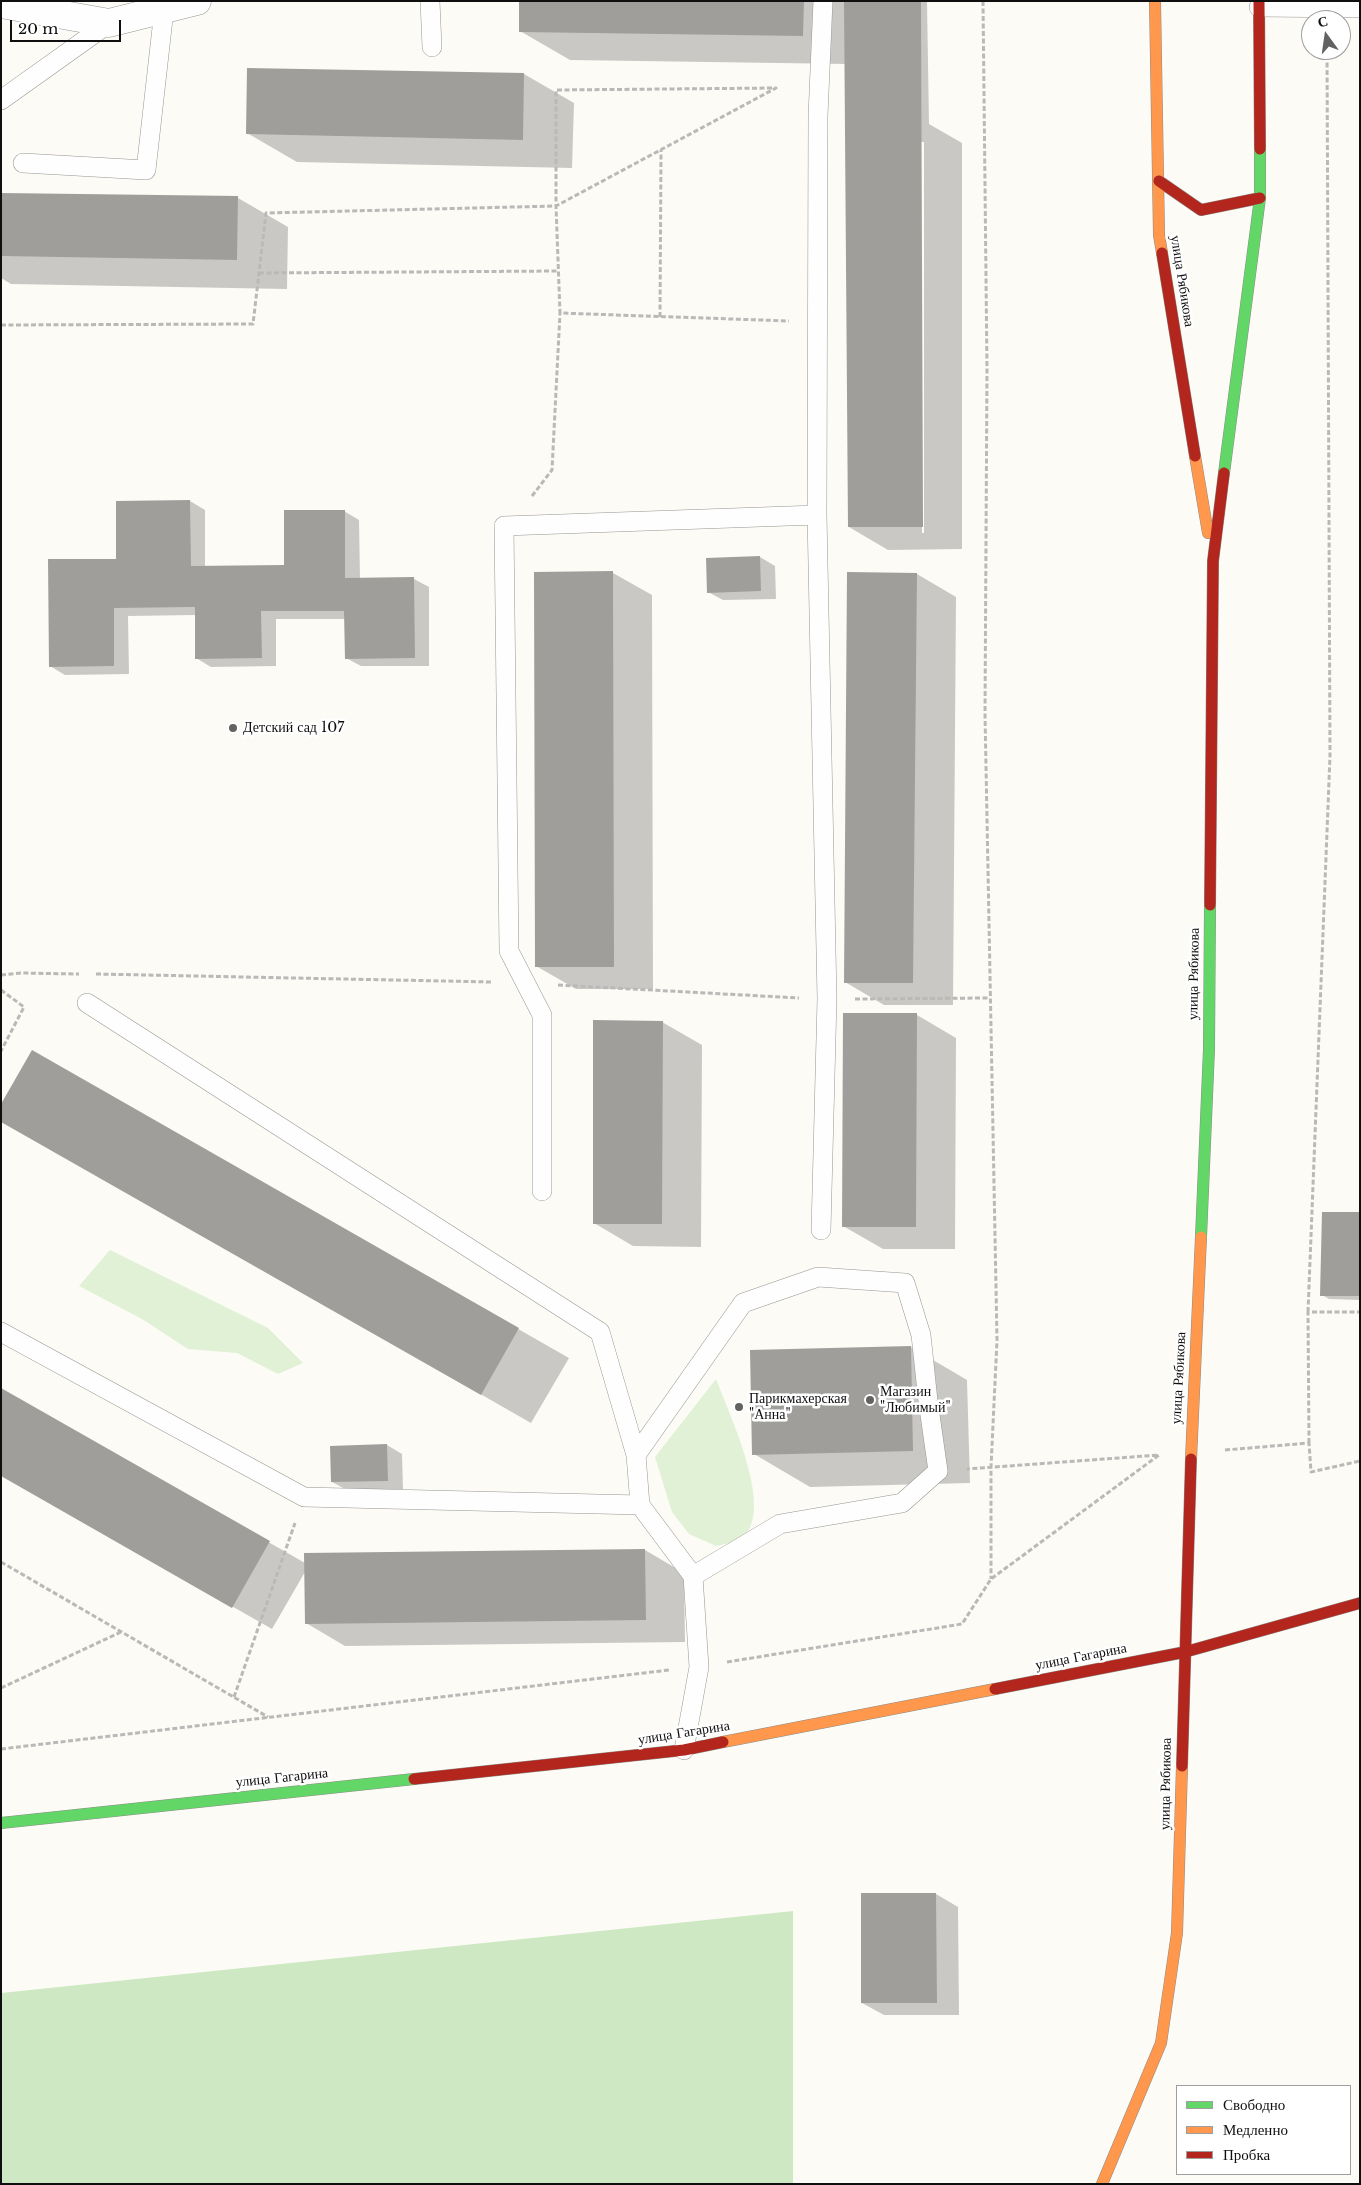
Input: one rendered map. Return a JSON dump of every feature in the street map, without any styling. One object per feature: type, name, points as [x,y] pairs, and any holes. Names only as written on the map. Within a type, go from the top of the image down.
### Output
[{"type":"street","points":[[1,4],[109,23],[197,1]]},
{"type":"street","name":"улица Рябикова","points":[[1155,1],[1160,181],[1159,236],[1213,561]]},
{"type":"street","name":"улица Рябикова","points":[[1102,2184],[1161,2043],[1178,1934],[1191,1452],[1209,1049],[1213,561],[1260,198],[1259,4]]},
{"type":"street","points":[[1160,181],[1201,210],[1260,198]]},
{"type":"street","name":"улица Гагарина","points":[[1,1823],[684,1750],[1185,1652],[1360,1603]]},
{"type":"lane","points":[[430,1],[432,47]]},
{"type":"lane","points":[[821,1230],[828,999],[817,515],[818,116],[823,1]]},
{"type":"lane","points":[[1259,4],[1360,8]]},
{"type":"lane","points":[[22,164],[146,170],[164,10]]},
{"type":"lane","points":[[1,100],[109,23]]},
{"type":"lane","points":[[542,1191],[542,1014],[509,951],[504,526],[817,515]]},
{"type":"lane","points":[[87,1004],[600,1332],[636,1455],[640,1505],[692,1576],[699,1667],[684,1750]]},
{"type":"lane","points":[[636,1455],[742,1303],[818,1277],[905,1283],[921,1335],[938,1471],[902,1503],[780,1524],[692,1576]]},
{"type":"lane","points":[[1,1332],[304,1497],[640,1505]]},
{"type":"path","points":[[982,1],[987,369],[985,714],[997,1340],[991,1467],[991,1580]]},
{"type":"path","points":[[1326,60],[1330,756],[1308,1312],[1309,1443],[1311,1472],[1360,1461]]},
{"type":"path","points":[[1,325],[253,324],[266,213],[556,206],[776,88],[556,90],[556,206],[560,313],[795,321]]},
{"type":"path","points":[[660,317],[661,150]]},
{"type":"path","points":[[260,273],[559,271]]},
{"type":"path","points":[[1,990],[24,1006],[1,1051]]},
{"type":"path","points":[[1308,1312],[1360,1312]]},
{"type":"path","points":[[991,1467],[1309,1443]]},
{"type":"path","points":[[1,1749],[699,1667],[962,1624],[991,1580],[1159,1454]]},
{"type":"path","points":[[234,1697],[304,1497]]},
{"type":"path","points":[[1,1562],[268,1717]]},
{"type":"path","points":[[1,1688],[121,1632]]},
{"type":"green space","points":[[110,1250],[268,1328],[303,1363],[278,1374],[237,1353],[188,1349],[142,1319],[79,1286]]},
{"type":"green space","points":[[716,1379],[746,1459],[752,1482],[754,1503],[752,1521],[745,1535],[736,1541],[716,1546],[689,1534],[672,1512],[655,1457]]},
{"type":"green space","points":[[793,1911],[793,2184],[1,2184],[1,1993]]},
{"type":"building","points":[[519,1],[804,1],[803,36],[519,32]]},
{"type":"building","points":[[844,1],[921,1],[923,527],[848,527]]},
{"type":"building","points":[[247,68],[524,73],[523,140],[246,134]]},
{"type":"building","points":[[1,193],[238,196],[237,260],[1,256]]},
{"type":"building","points":[[190,500],[191,566],[284,565],[284,510],[345,510],[345,578],[414,577],[415,658],[345,659],[344,611],[261,611],[262,658],[195,659],[195,607],[114,608],[114,666],[49,667],[48,559],[116,559],[116,501]]},
{"type":"building","points":[[760,556],[761,591],[707,593],[706,558]]},
{"type":"building","points":[[613,571],[614,967],[535,967],[534,572]]},
{"type":"building","points":[[847,572],[917,573],[913,983],[844,983]]},
{"type":"building","points":[[843,1013],[917,1013],[916,1227],[842,1227]]},
{"type":"building","points":[[593,1020],[663,1021],[662,1224],[593,1224]]},
{"type":"building","points":[[32,1050],[519,1328],[481,1395],[1,1122],[1,1104]]},
{"type":"building","points":[[1322,1212],[1360,1212],[1360,1296],[1320,1296]]},
{"type":"building","points":[[911,1346],[913,1451],[752,1455],[750,1350]]},
{"type":"building","points":[[1,1388],[270,1541],[232,1608],[1,1476]]},
{"type":"building","points":[[387,1444],[388,1481],[331,1482],[330,1446]]},
{"type":"building","points":[[645,1549],[646,1620],[305,1624],[304,1553]]},
{"type":"building","points":[[861,1893],[936,1893],[937,2003],[861,2003]]},
{"type":"traffic: fast","points":[[1224,473],[1260,198],[1260,149]]},
{"type":"traffic: fast","points":[[1201,1237],[1209,1049],[1210,905]]},
{"type":"traffic: fast","points":[[1,1823],[414,1779]]},
{"type":"traffic: slow","points":[[1155,1],[1159,235],[1162,253]]},
{"type":"traffic: slow","points":[[1195,456],[1208,533]]},
{"type":"traffic: slow","points":[[1191,1459],[1201,1237]]},
{"type":"traffic: slow","points":[[723,1742],[995,1689]]},
{"type":"traffic: slow","points":[[1102,2184],[1161,2043],[1177,1933],[1182,1766]]},
{"type":"traffic: jam","points":[[1259,1],[1260,149]]},
{"type":"traffic: jam","points":[[1159,181],[1201,210],[1260,198]]},
{"type":"traffic: jam","points":[[1162,253],[1195,456]]},
{"type":"traffic: jam","points":[[1210,905],[1213,561],[1224,473]]},
{"type":"traffic: jam","points":[[1182,1766],[1191,1459]]},
{"type":"traffic: jam","points":[[995,1689],[1185,1652],[1360,1603]]},
{"type":"traffic: jam","points":[[414,1779],[684,1750],[723,1742]]},
{"type":"place","name":"Детский сад 107","points":[[233,728]]},
{"type":"place","name":"Магазин \"Любимый\"","points":[[870,1400]]},
{"type":"place","name":"Парикмахерская \"Анна\"","points":[[739,1407]]}]
